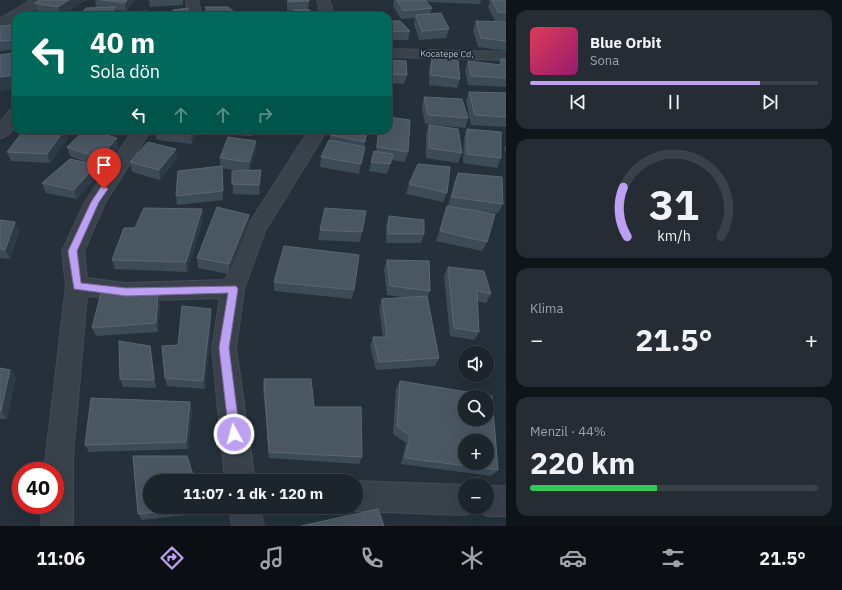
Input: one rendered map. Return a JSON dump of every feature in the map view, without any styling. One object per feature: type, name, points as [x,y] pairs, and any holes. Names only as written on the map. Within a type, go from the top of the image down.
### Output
[{"type":"street","points":[[20,12],[40,0]]},
{"type":"street","points":[[192,0],[194,12]]},
{"type":"street","points":[[323,0],[327,12]]},
{"type":"street","points":[[0,24],[12,17]]},
{"type":"street","name":"Kocatepe Cd.","points":[[392,53],[506,56]]},
{"type":"street","points":[[0,61],[12,60]]},
{"type":"street","points":[[0,133],[12,119]]},
{"type":"street","points":[[57,526],[59,457],[77,286],[73,251],[95,202],[139,134]]},
{"type":"street","points":[[239,474],[224,348],[233,289],[255,230],[315,134]]},
{"type":"street","points":[[77,286],[126,292],[233,289]]},
{"type":"street","points":[[363,496],[458,500]]},
{"type":"street","points":[[494,501],[506,502]]},
{"type":"street","points":[[245,514],[248,526]]},
{"type":"building","points":[[40,0],[69,0],[58,7],[35,3]]},
{"type":"building","points":[[101,0],[127,0],[125,3]]},
{"type":"building","points":[[288,0],[309,0],[309,1],[288,2]]},
{"type":"building","points":[[397,0],[425,0],[432,8],[403,11]]},
{"type":"building","points":[[492,0],[506,0],[506,13],[498,12]]},
{"type":"building","points":[[116,7],[112,12],[82,12],[86,8]]},
{"type":"building","points":[[205,7],[228,7],[234,12],[208,12]]},
{"type":"building","points":[[188,8],[188,12],[172,12],[173,10]]},
{"type":"building","points":[[293,10],[310,10],[311,12],[293,12]]},
{"type":"building","points":[[148,11],[148,12],[124,12]]},
{"type":"building","points":[[441,13],[449,29],[422,31],[416,15]]},
{"type":"building","points":[[392,21],[400,21],[410,31],[392,32]]},
{"type":"building","points":[[476,21],[505,22],[506,41],[481,38]]},
{"type":"building","points":[[12,25],[12,40],[0,41],[0,26]]},
{"type":"building","points":[[12,53],[12,76],[0,77],[0,55]]},
{"type":"building","points":[[432,58],[458,61],[460,79],[431,75]]},
{"type":"building","points":[[501,59],[506,59],[506,78],[471,76],[468,61],[501,65]]},
{"type":"building","points":[[392,60],[406,61],[407,75],[392,74]]},
{"type":"building","points":[[469,92],[506,93],[506,117],[475,115]]},
{"type":"building","points":[[424,97],[462,99],[468,118],[428,115]]},
{"type":"building","points":[[392,118],[410,120],[408,152],[377,147],[379,134],[392,134]]},
{"type":"building","points":[[429,125],[458,129],[462,153],[429,148]]},
{"type":"building","points":[[467,129],[501,132],[501,158],[467,154]]},
{"type":"building","points":[[21,134],[61,134],[47,154],[7,152]]},
{"type":"building","points":[[81,134],[102,134],[117,138],[99,158],[67,147]]},
{"type":"building","points":[[331,134],[366,134],[365,142]]},
{"type":"building","points":[[228,137],[256,141],[249,162],[220,158]]},
{"type":"building","points":[[329,140],[365,147],[361,164],[321,157]]},
{"type":"building","points":[[148,142],[176,149],[159,170],[130,162]]},
{"type":"building","points":[[374,151],[393,154],[390,164],[371,162]]},
{"type":"building","points":[[70,159],[96,165],[74,190],[42,183]]},
{"type":"building","points":[[418,164],[450,167],[447,193],[409,184]]},
{"type":"building","points":[[222,166],[223,191],[176,196],[178,171]]},
{"type":"building","points":[[261,170],[259,185],[232,184],[232,171]]},
{"type":"building","points":[[458,173],[502,177],[503,204],[452,197]]},
{"type":"building","points":[[447,206],[495,214],[487,242],[440,231]]},
{"type":"building","points":[[217,207],[249,215],[229,264],[197,258]]},
{"type":"building","points":[[144,208],[202,209],[186,262],[112,260],[124,228],[135,228]]},
{"type":"building","points":[[325,208],[366,211],[362,232],[320,230]]},
{"type":"building","points":[[389,216],[424,220],[424,234],[388,234]]},
{"type":"building","points":[[0,220],[15,222],[5,250],[0,249]]},
{"type":"building","points":[[284,246],[359,255],[354,290],[274,282]]},
{"type":"building","points":[[387,260],[429,261],[430,291],[390,286]]},
{"type":"building","points":[[448,267],[484,271],[491,294],[477,291],[479,332],[454,328]]},
{"type":"building","points":[[101,293],[158,294],[156,323],[92,328]]},
{"type":"building","points":[[427,296],[439,358],[379,362],[373,337],[387,337],[382,299]]},
{"type":"building","points":[[182,306],[211,309],[203,381],[165,378],[162,346],[178,345]]},
{"type":"building","points":[[119,341],[150,346],[154,380],[120,379]]},
{"type":"building","points":[[0,368],[10,370],[1,411],[0,411]]},
{"type":"building","points":[[264,379],[311,379],[314,407],[361,407],[362,457],[269,452]]},
{"type":"building","points":[[400,381],[458,390],[458,426],[494,426],[494,421],[498,470],[494,469],[494,434],[458,434],[458,465],[405,458],[410,436],[397,426]]},
{"type":"building","points":[[91,398],[190,402],[186,442],[85,445]]},
{"type":"building","points":[[133,456],[187,456],[193,474],[143,474],[143,513],[138,514]]},
{"type":"building","points":[[378,509],[384,526],[301,526],[355,514],[363,514],[363,512]]},
{"type":"route","points":[[104,189],[95,202],[73,251],[77,286],[126,292],[233,289],[224,348],[234,434]]}]
